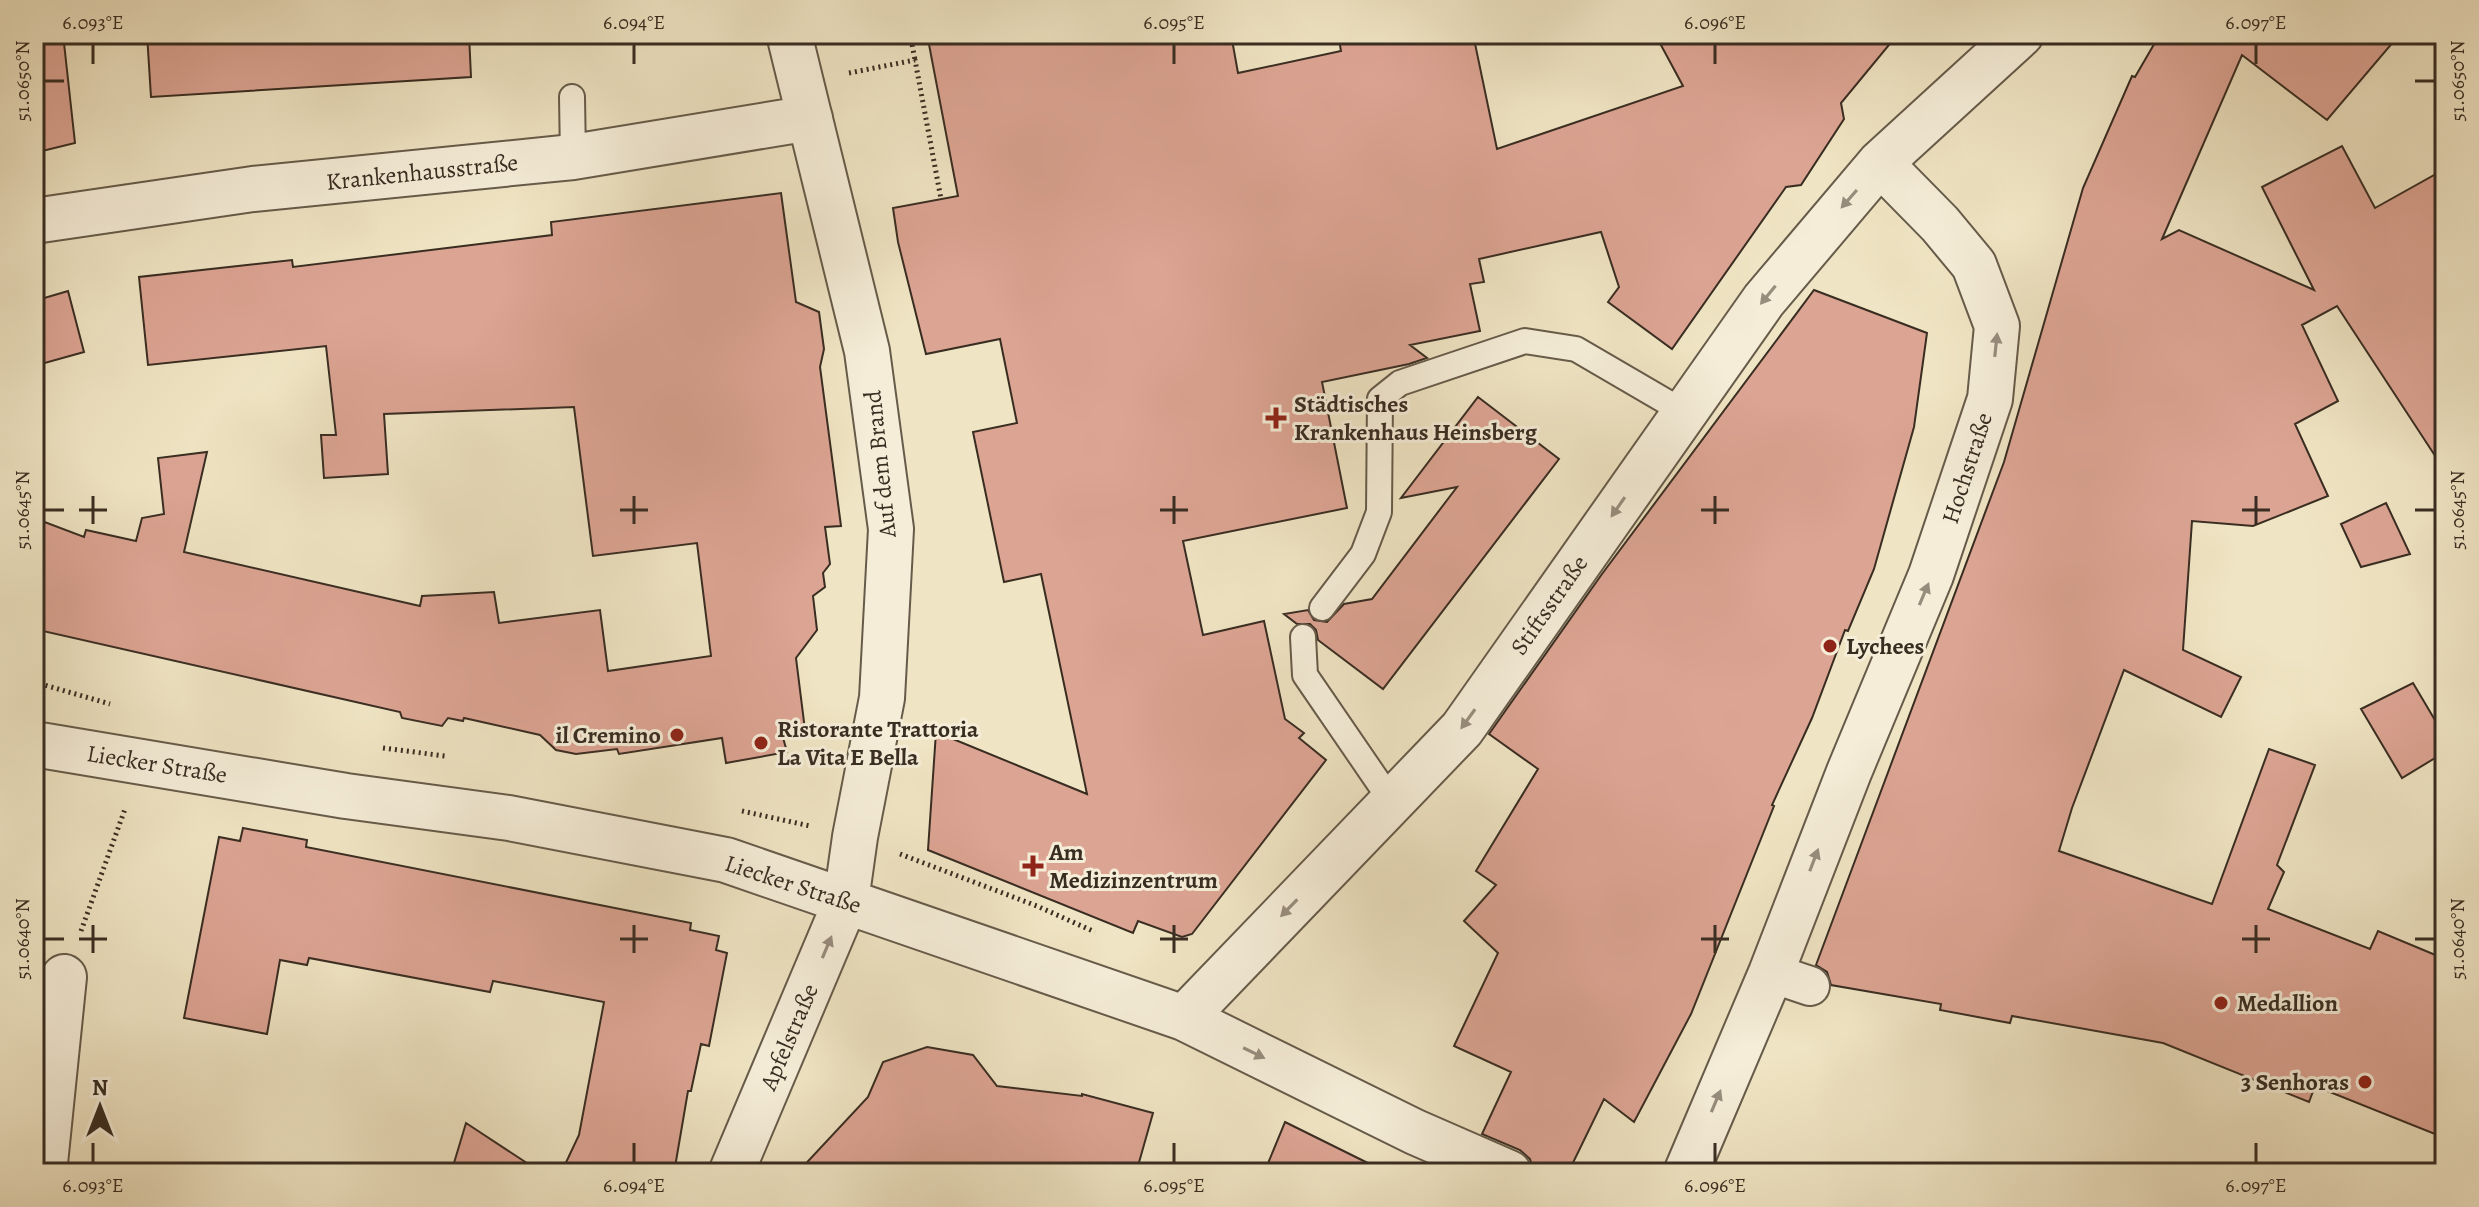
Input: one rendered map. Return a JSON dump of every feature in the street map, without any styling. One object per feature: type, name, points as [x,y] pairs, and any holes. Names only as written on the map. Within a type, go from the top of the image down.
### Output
[{"type":"street","name":"Auf dem Brand","points":[[789,34],[867,351],[891,529],[882,698],[846,901]]},
{"type":"street","points":[[1880,163],[2021,34]]},
{"type":"street","name":"Krankenhausstraße","points":[[34,221],[253,189],[573,157],[806,100]]},
{"type":"street","name":"Stiftsstraße","points":[[1184,1018],[1462,729],[1764,300],[1880,163]]},
{"type":"street","name":"Hochstraße","points":[[1686,1173],[1791,980],[1849,772],[1931,575],[1990,399],[1997,326],[1974,265],[1940,224],[1880,163]]},
{"type":"street","name":"Liecker Straße","points":[[34,744],[346,796],[509,818],[726,860],[1184,1018],[1415,1132],[1509,1173]]},
{"type":"street","name":"Apfelstraße","points":[[731,1173],[846,901]]},
{"type":"street","points":[[44,1173],[64,977]]},
{"type":"lane","points":[[572,97],[573,157]]},
{"type":"lane","points":[[1322,608],[1363,554],[1379,512],[1380,399],[1400,383],[1525,341],[1576,349],[1684,412]]},
{"type":"lane","points":[[1303,637],[1305,675],[1392,802]]},
{"type":"path","points":[[911,39],[941,199]]},
{"type":"path","points":[[806,100],[915,60]]},
{"type":"path","points":[[64,977],[128,803],[135,760]]},
{"type":"building","points":[[34,34],[63,34],[75,143],[34,153]]},
{"type":"building","points":[[147,34],[469,34],[471,77],[151,97]]},
{"type":"building","name":"Städtisches Krankenhaus Heinsberg","points":[[927,34],[1231,34],[1238,73],[1341,51],[1338,34],[1473,34],[1497,149],[1683,86],[1655,34],[1898,34],[1841,103],[1844,119],[1801,185],[1786,187],[1672,349],[1608,302],[1619,287],[1601,232],[1479,259],[1484,282],[1470,284],[1480,331],[1410,345],[1427,358],[1409,364],[1322,382],[1347,508],[1183,541],[1203,635],[1264,621],[1285,719],[1304,733],[1299,738],[1326,760],[1192,934],[1182,937],[1138,921],[1133,933],[928,850],[936,732],[1087,794],[1041,574],[1004,582],[973,432],[1017,423],[1000,339],[926,354],[898,242],[893,208],[958,196]]},
{"type":"building","points":[[2160,34],[2400,34],[2327,120],[2242,55],[2162,239],[2179,230],[2314,290],[2262,187],[2342,146],[2375,208],[2445,169],[2445,471],[2337,306],[2302,325],[2338,401],[2295,424],[2328,496],[2253,526],[2192,521],[2183,650],[2241,677],[2221,717],[2124,670],[2059,851],[2212,904],[2269,749],[2315,765],[2277,865],[2284,872],[2268,909],[2370,949],[2378,931],[2445,959],[2445,1138],[2315,1086],[2309,1102],[2163,1043],[2012,1016],[2010,1023],[1940,1010],[1941,1004],[1831,985],[1827,972],[1816,965],[2004,462],[2083,188],[2132,76],[2135,77]]},
{"type":"building","points":[[781,193],[796,302],[819,312],[824,349],[820,367],[841,526],[825,527],[830,564],[823,573],[825,587],[813,596],[817,630],[796,658],[805,730],[782,734],[787,752],[726,763],[722,738],[619,754],[617,749],[576,754],[556,750],[540,735],[464,718],[463,721],[448,718],[442,726],[402,718],[400,712],[34,629],[34,518],[84,537],[86,530],[136,541],[142,518],[164,514],[158,458],[207,452],[184,552],[420,606],[422,596],[494,592],[499,623],[600,610],[608,671],[711,656],[697,543],[593,556],[574,407],[384,414],[388,474],[324,478],[321,435],[336,435],[326,346],[148,365],[139,277],[292,260],[293,267],[552,235],[551,222]]},
{"type":"building","points":[[1814,290],[1927,333],[1914,427],[1874,569],[1848,631],[1845,630],[1812,718],[1772,805],[1691,1014],[1634,1122],[1604,1099],[1568,1173],[1534,1173],[1530,1159],[1520,1150],[1482,1134],[1511,1072],[1454,1046],[1498,953],[1464,921],[1496,885],[1476,871],[1538,769],[1489,734],[1602,574]]},
{"type":"building","points":[[68,291],[84,352],[34,366],[34,301]]},
{"type":"building","points":[[1478,397],[1559,459],[1383,689],[1318,640],[1316,630],[1310,624],[1297,624],[1284,614],[1308,610],[1314,620],[1327,622],[1344,604],[1372,599],[1457,487],[1401,498]]},
{"type":"building","points":[[2386,503],[2410,554],[2361,567],[2341,524]]},
{"type":"building","points":[[2413,683],[2445,737],[2445,752],[2402,778],[2361,709]]},
{"type":"building","points":[[243,828],[307,840],[306,847],[691,923],[690,930],[719,936],[716,950],[727,953],[709,1046],[701,1044],[691,1091],[688,1091],[674,1173],[561,1173],[579,1135],[604,1002],[493,981],[490,992],[309,958],[307,965],[280,960],[267,1034],[184,1018],[219,837],[240,841]]},
{"type":"building","points":[[927,1047],[973,1055],[997,1086],[1082,1094],[1153,1113],[1136,1173],[797,1173],[868,1097],[883,1062]]},
{"type":"building","points":[[1285,1122],[1388,1173],[1264,1173]]},
{"type":"building","points":[[466,1123],[542,1173],[451,1173]]},
{"type":"place","name":"Städtisches Krankenhaus Heinsberg","points":[[1276,418]]},
{"type":"place","name":"Lychees","points":[[1830,646]]},
{"type":"place","name":"il Cremino","points":[[677,735]]},
{"type":"place","name":"Ristorante Trattoria La Vita E Bella","points":[[761,743]]},
{"type":"place","name":"Am Medizinzentrum","points":[[1033,866]]},
{"type":"place","name":"Medallion","points":[[2221,1003]]},
{"type":"place","name":"3 Senhoras","points":[[2365,1082]]}]
